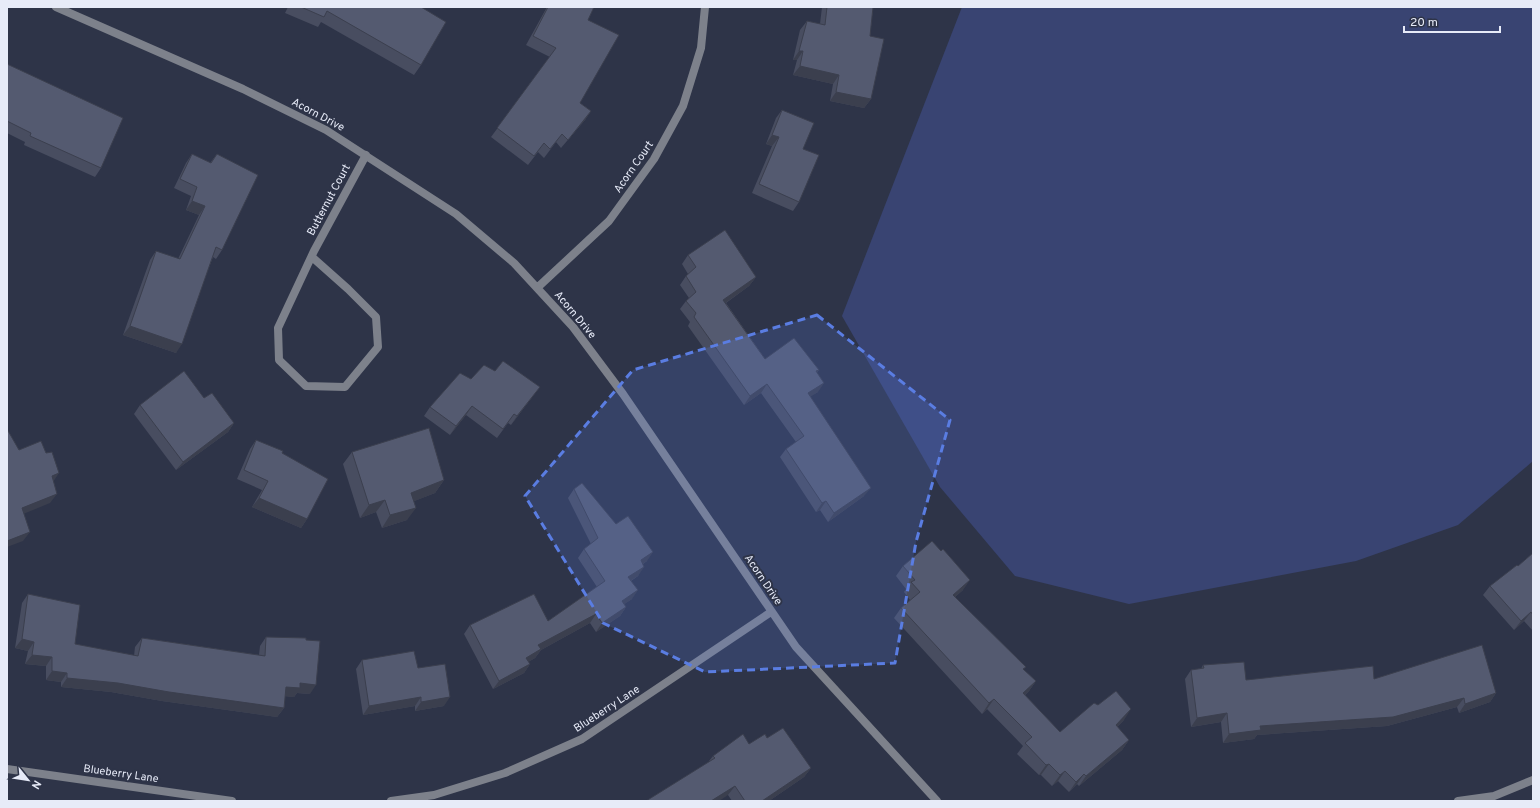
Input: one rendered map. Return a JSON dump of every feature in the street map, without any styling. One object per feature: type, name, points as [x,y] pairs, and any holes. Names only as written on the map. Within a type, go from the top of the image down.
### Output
[{"type":"street","name":"Acorn Drive","points":[[56,7],[243,89],[326,130],[456,214],[514,263],[573,327],[623,394],[796,647],[937,801]]},
{"type":"street","name":"Acorn Court","points":[[537,288],[609,221],[654,159],[683,106],[701,48],[705,7]]},
{"type":"street","name":"Butternut Court","points":[[312,257],[376,317],[378,347],[345,387],[306,386],[279,360],[278,328],[312,257],[366,155]]},
{"type":"street","name":"Blueberry Lane","points":[[391,801],[434,795],[504,773],[582,739],[771,612]]},
{"type":"street","name":"Blueberry Lane","points":[[7,769],[232,801]]},
{"type":"street","points":[[1458,801],[1478,800],[1494,796],[1533,780]]},
{"type":"highlighted area","points":[[817,315],[950,420],[916,542],[895,663],[705,672],[603,623],[525,496],[633,370]]},
{"type":"shaded area","points":[[962,7],[1533,7],[1533,461],[1458,525],[1356,561],[1129,604],[1015,576],[940,487],[842,316]]},
{"type":"building","points":[[301,7],[421,7],[446,22],[421,65],[327,11],[324,17]]},
{"type":"building","points":[[548,7],[594,7],[588,20],[619,35],[580,103],[591,111],[568,140],[562,134],[550,149],[544,143],[534,156],[497,128],[556,48],[533,36]]},
{"type":"building","points":[[827,7],[873,7],[870,36],[884,39],[871,99],[836,92],[839,75],[800,66],[803,51],[799,51],[807,21],[825,25]]},
{"type":"building","points":[[7,64],[123,118],[101,168],[30,136],[31,133],[7,121]]},
{"type":"building","points":[[782,110],[814,123],[803,149],[819,155],[799,202],[759,184],[779,137],[772,135]]},
{"type":"building","points":[[192,154],[211,163],[217,154],[258,175],[222,250],[216,247],[182,344],[130,326],[156,251],[180,259],[205,206],[192,201],[197,187],[180,179]]},
{"type":"building","points":[[725,230],[756,277],[723,300],[765,359],[794,338],[819,370],[816,371],[824,383],[808,393],[871,488],[834,513],[826,501],[822,503],[786,449],[804,436],[767,384],[750,396],[694,317],[696,313],[686,301],[696,292],[686,276],[696,267],[688,255]]},
{"type":"building","points":[[503,361],[540,387],[517,416],[514,414],[503,429],[472,406],[456,426],[430,407],[460,373],[471,379],[484,365],[495,371]]},
{"type":"building","points":[[184,371],[204,398],[212,393],[234,423],[183,462],[140,405]]},
{"type":"building","points":[[429,428],[444,480],[411,493],[416,508],[390,515],[385,500],[369,505],[352,452]]},
{"type":"building","points":[[7,429],[19,450],[41,441],[46,453],[52,452],[59,473],[52,476],[57,494],[22,508],[30,532],[7,541]]},
{"type":"building","points":[[256,440],[283,451],[282,453],[328,479],[307,519],[259,498],[268,481],[244,470]]},
{"type":"building","points":[[582,483],[616,524],[628,516],[653,552],[641,560],[644,567],[628,577],[638,590],[622,601],[626,607],[602,623],[596,614],[538,645],[541,649],[526,658],[530,664],[499,681],[470,625],[534,594],[548,621],[605,581],[584,549],[598,538],[574,489]]},
{"type":"building","points":[[932,541],[941,551],[943,549],[970,580],[953,595],[1026,667],[1023,669],[1036,681],[1023,693],[1060,732],[1094,703],[1098,705],[1116,691],[1131,709],[1116,725],[1129,740],[1086,776],[1084,774],[1076,782],[1065,771],[1060,775],[1049,764],[1046,765],[1025,743],[1032,737],[994,699],[989,703],[901,608],[920,592],[911,582],[915,580],[903,566]]},
{"type":"building","points":[[1533,553],[1533,615],[1531,612],[1521,621],[1490,586]]},
{"type":"building","points":[[28,594],[80,605],[75,644],[138,656],[142,638],[265,656],[266,637],[306,638],[306,640],[320,641],[316,685],[300,683],[300,688],[286,687],[284,708],[169,692],[118,683],[67,678],[67,673],[52,671],[52,657],[32,655],[34,642],[22,639]]},
{"type":"building","points":[[1482,645],[1496,693],[1465,704],[1464,698],[1393,717],[1260,726],[1261,730],[1229,734],[1227,713],[1197,718],[1191,670],[1204,668],[1203,665],[1244,662],[1246,680],[1373,666],[1374,679]]},
{"type":"building","points":[[414,651],[418,668],[445,664],[450,697],[421,702],[421,697],[369,706],[362,660]]},
{"type":"building","points":[[783,728],[811,768],[762,801],[745,801],[735,786],[711,801],[646,801],[715,758],[713,756],[743,734],[749,744],[765,734],[767,738]]}]
